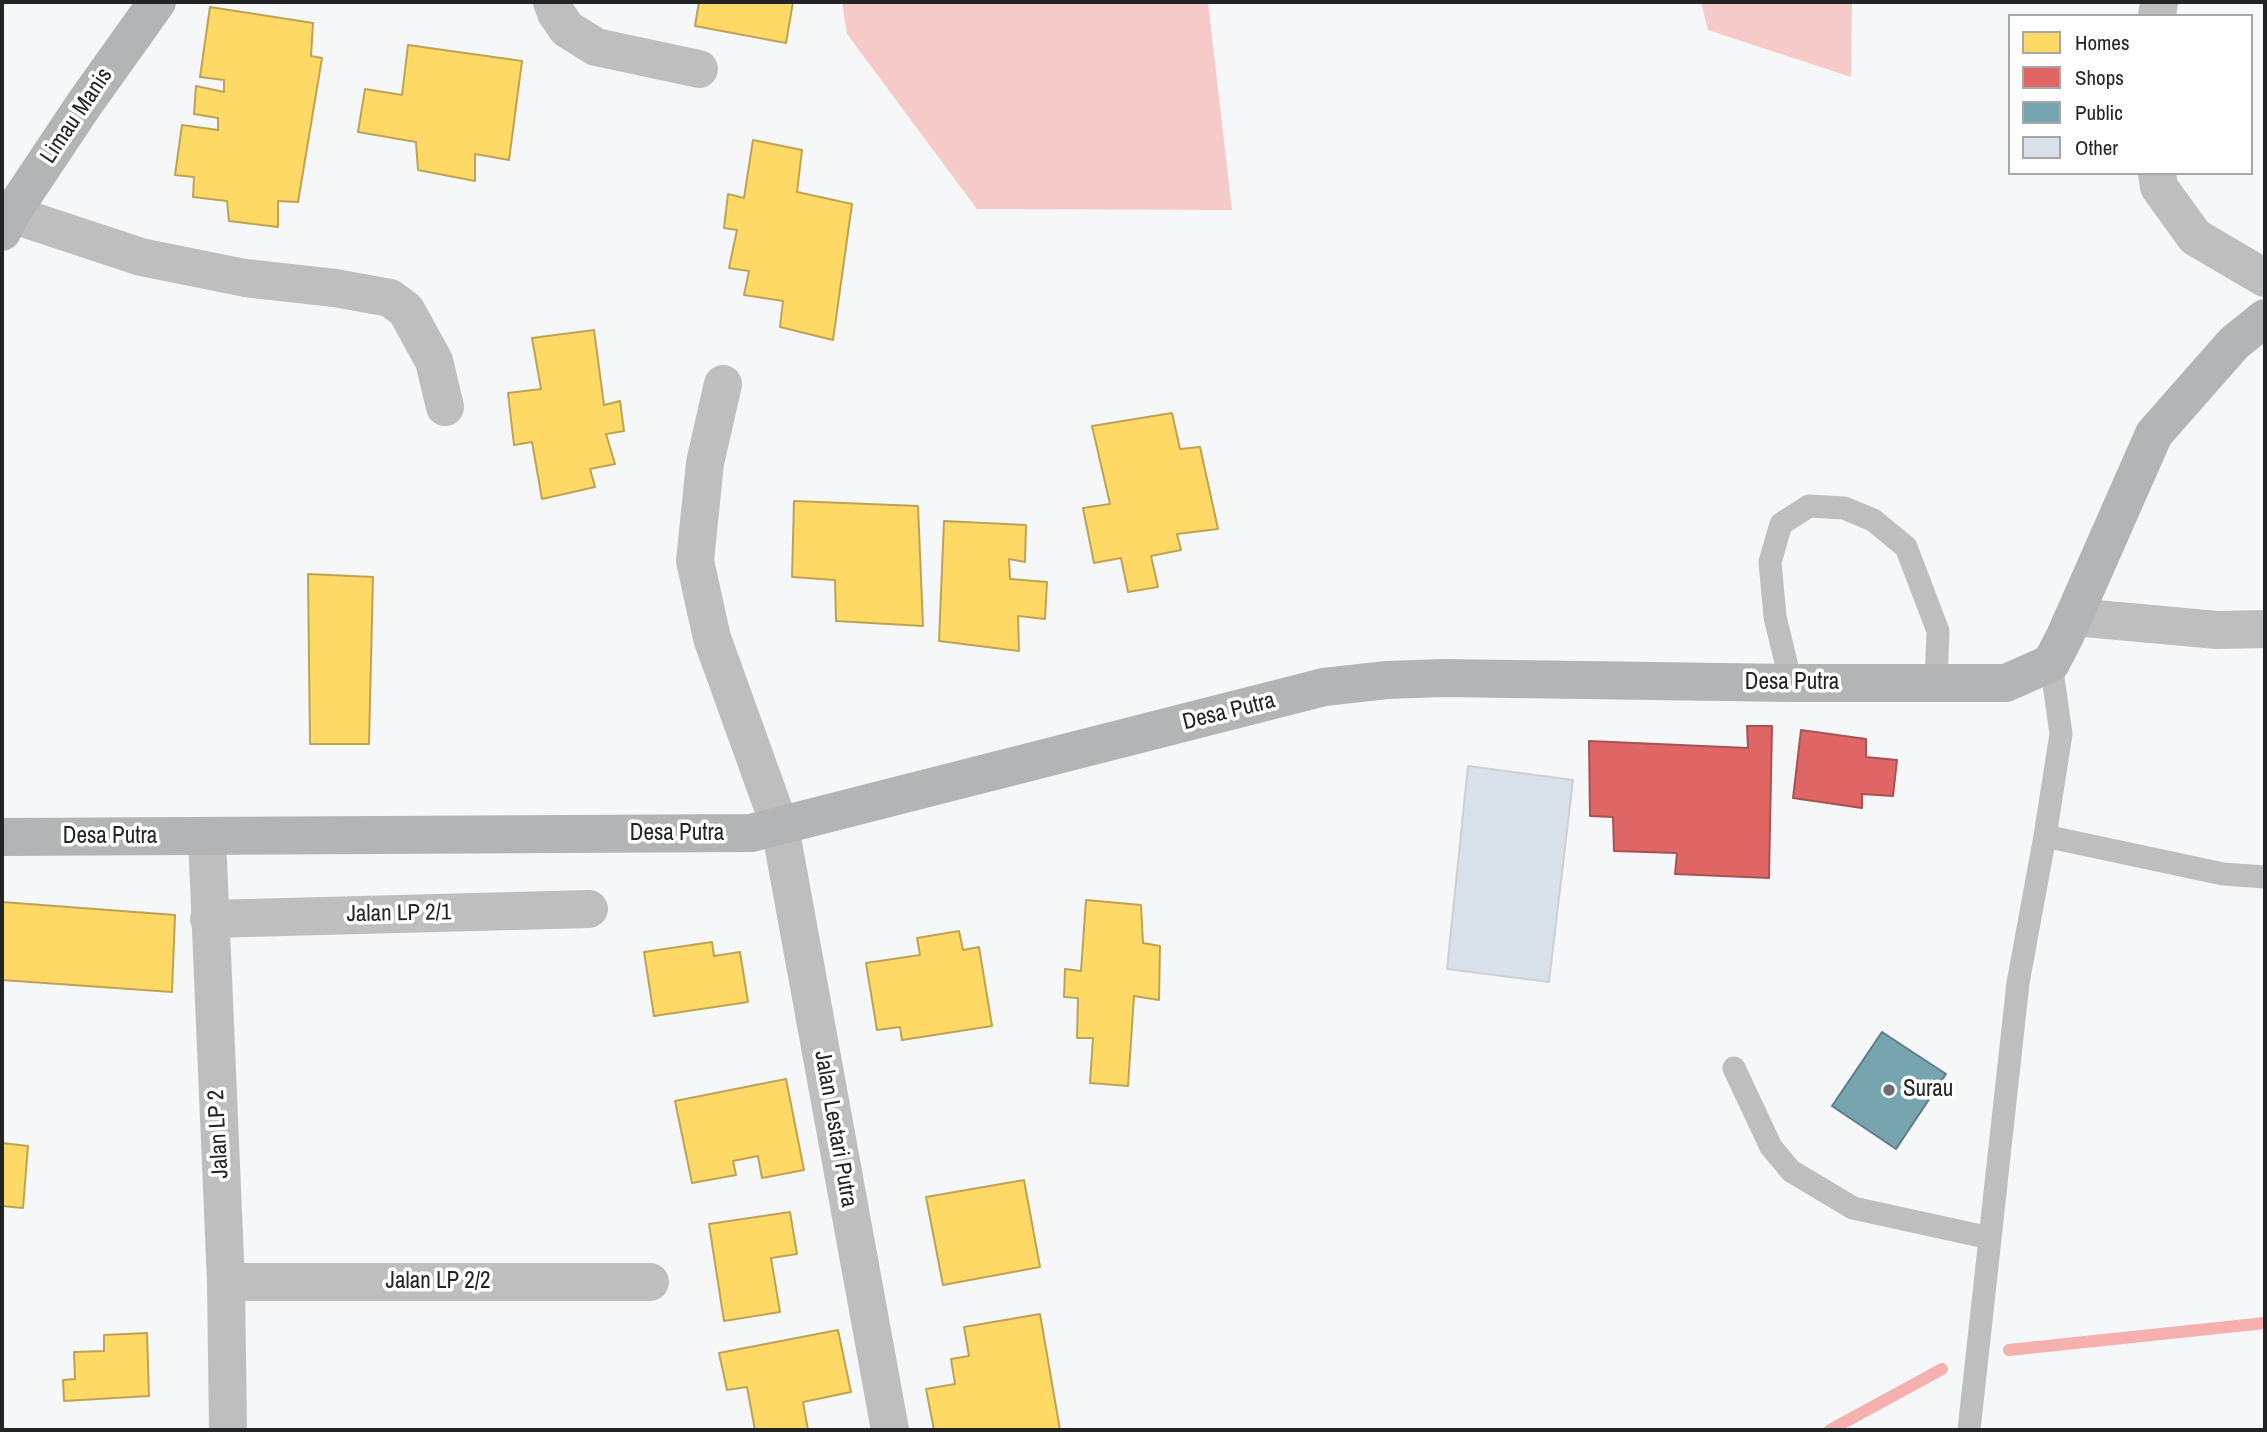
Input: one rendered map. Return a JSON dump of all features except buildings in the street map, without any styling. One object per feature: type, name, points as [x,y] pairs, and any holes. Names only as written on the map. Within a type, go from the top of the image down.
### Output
[{"type":"street","name":"Limau Manis","points":[[7,223],[85,103],[157,2]]},
{"type":"street","points":[[552,2],[567,29],[596,47],[699,69]]},
{"type":"street","points":[[2157,175],[2159,187],[2195,237],[2265,278]]},
{"type":"street","points":[[7,223],[141,257],[245,278],[335,288],[390,298],[405,310],[433,361],[445,407]]},
{"type":"street","points":[[2051,663],[2074,617],[2154,434],[2234,343],[2265,318]]},
{"type":"street","name":"Jalan Lestari Putra","points":[[723,384],[705,463],[695,561],[712,638],[780,827],[890,1430]]},
{"type":"street","points":[[2074,617],[2217,630],[2265,629]]},
{"type":"street","name":"Desa Putra","points":[[2,837],[751,833],[1324,687],[1387,680],[1443,678],[1791,683],[2006,682],[2051,663]]},
{"type":"street","name":"Jalan LP 2","points":[[207,837],[226,1282],[228,1430]]},
{"type":"street","name":"Jalan LP 2/1","points":[[209,919],[589,909]]},
{"type":"street","name":"Jalan LP 2/2","points":[[226,1282],[650,1282]]},
{"type":"lane","points":[[1791,683],[1775,617],[1770,562],[1781,524],[1809,506],[1844,508],[1873,520],[1906,547],[1938,631],[1936,683]]},
{"type":"lane","points":[[1969,1430],[2018,983],[2045,836],[2060,734],[2051,663]]},
{"type":"lane","points":[[2045,836],[2223,874],[2265,877]]},
{"type":"lane","points":[[1734,1068],[1771,1147],[1791,1171],[1853,1208],[1990,1238]]},
{"type":"shaded area","points":[[842,2],[1208,2],[1232,210],[977,209],[847,34]]},
{"type":"shaded area","points":[[1701,2],[1852,2],[1851,77],[1708,30]]},
{"type":"waterway","points":[[2009,1350],[2265,1323]]},
{"type":"waterway","points":[[1830,1430],[1942,1369]]},
{"type":"place","name":"Surau","points":[[1889,1090]]}]
